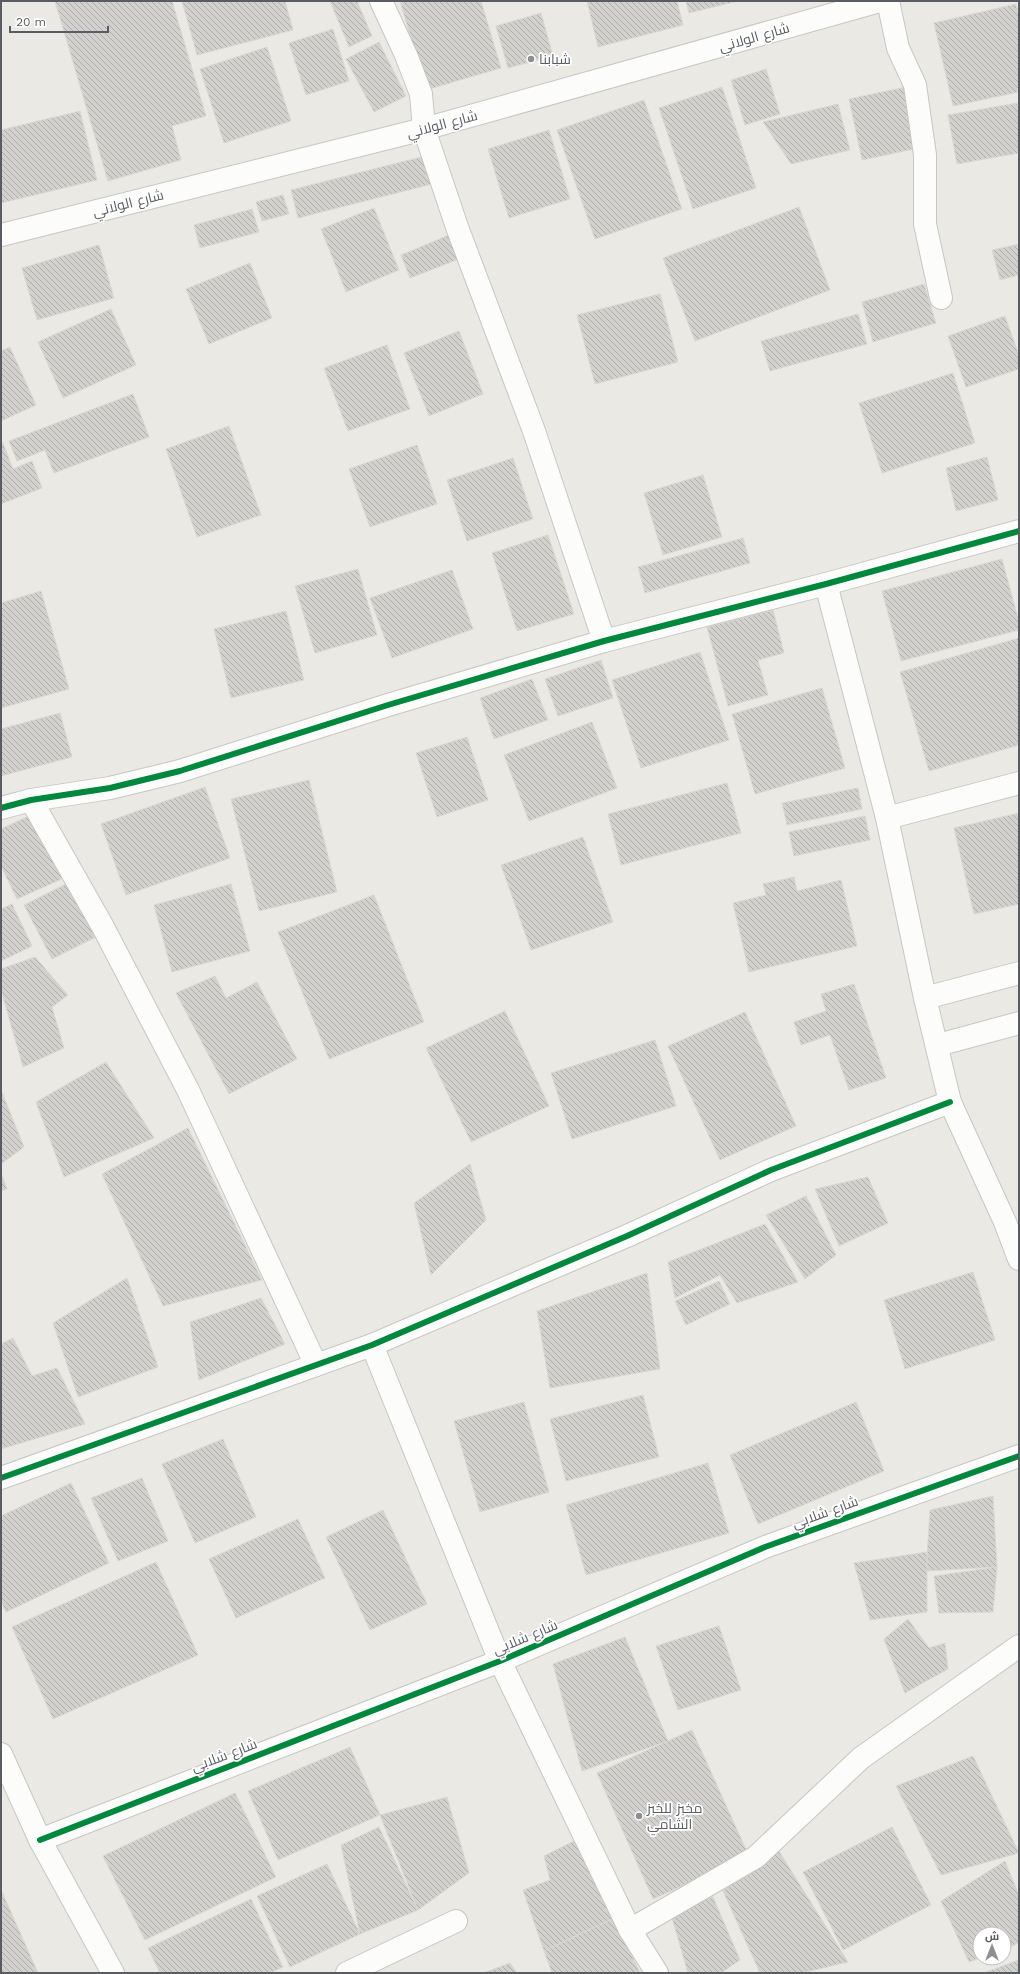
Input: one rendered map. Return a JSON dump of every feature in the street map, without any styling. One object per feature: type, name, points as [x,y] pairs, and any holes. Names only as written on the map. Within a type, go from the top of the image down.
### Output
[{"type":"street","points":[[382,1],[406,55],[420,94],[424,129],[457,227],[534,431],[604,641]]},
{"type":"street","name":"شارع الولاني","points":[[1,234],[424,129],[880,1]]},
{"type":"street","points":[[888,1],[898,48],[915,85],[925,155],[925,224],[941,298]]},
{"type":"street","points":[[1,808],[31,800],[110,788],[180,771],[388,705],[604,641],[826,584],[1019,531]]},
{"type":"street","points":[[826,584],[887,818],[925,998],[938,1045],[950,1102],[1005,1222],[1019,1259]]},
{"type":"street","points":[[887,818],[1019,783]]},
{"type":"street","points":[[31,800],[103,927],[188,1090],[316,1365]]},
{"type":"street","points":[[925,998],[1019,973]]},
{"type":"street","points":[[938,1045],[1019,1023]]},
{"type":"street","points":[[1,1478],[372,1345],[627,1236],[771,1170],[950,1102]]},
{"type":"street","points":[[372,1345],[500,1661],[630,1930],[657,1973]]},
{"type":"street","name":"شارع شلابي","points":[[40,1840],[500,1661],[765,1547],[1019,1456]]},
{"type":"street","points":[[630,1930],[756,1858],[861,1758],[1019,1646]]},
{"type":"street","points":[[1,1754],[40,1840],[113,1973]]},
{"type":"street","points":[[347,1973],[456,1922]]},
{"type":"building","points":[[55,1],[172,1],[206,116],[172,126],[181,160],[108,181]]},
{"type":"building","points":[[182,1],[285,1],[293,30],[197,55]]},
{"type":"building","points":[[330,1],[357,1],[372,36],[349,47]]},
{"type":"building","points":[[400,1],[481,1],[501,68],[426,90]]},
{"type":"building","points":[[587,1],[677,1],[683,25],[598,47]]},
{"type":"building","points":[[686,1],[738,1],[689,13]]},
{"type":"building","points":[[1016,4],[1019,17],[1019,92],[953,106],[934,23]]},
{"type":"building","points":[[541,13],[553,56],[508,68],[496,26]]},
{"type":"building","points":[[333,29],[349,81],[306,95],[289,43]]},
{"type":"building","points":[[379,42],[406,96],[374,112],[346,59]]},
{"type":"building","points":[[267,47],[291,121],[224,143],[200,69]]},
{"type":"building","points":[[766,69],[780,114],[745,125],[731,80]]},
{"type":"building","points":[[722,87],[756,188],[693,209],[659,108]]},
{"type":"building","points":[[906,87],[919,148],[862,160],[849,99]]},
{"type":"building","points":[[644,100],[682,209],[595,239],[557,130]]},
{"type":"building","points":[[1017,103],[1019,114],[1019,153],[957,164],[948,115]]},
{"type":"building","points":[[838,104],[850,150],[791,164],[763,122]]},
{"type":"building","points":[[80,111],[97,180],[1,203],[1,130]]},
{"type":"building","points":[[549,130],[570,199],[509,218],[488,149]]},
{"type":"building","points":[[425,156],[432,184],[298,218],[291,190]]},
{"type":"building","points":[[283,195],[289,214],[262,221],[256,202]]},
{"type":"building","points":[[799,207],[830,290],[695,341],[663,258]]},
{"type":"building","points":[[374,208],[399,270],[346,292],[321,229]]},
{"type":"building","points":[[252,209],[259,232],[200,248],[194,225]]},
{"type":"building","points":[[449,235],[459,259],[410,278],[401,255]]},
{"type":"building","points":[[1019,244],[1019,275],[1000,280],[992,250]]},
{"type":"building","points":[[99,245],[114,298],[37,320],[22,268]]},
{"type":"building","points":[[250,263],[272,318],[209,344],[186,289]]},
{"type":"building","points":[[924,284],[936,323],[873,342],[862,302]]},
{"type":"building","points":[[660,294],[678,362],[595,384],[577,315]]},
{"type":"building","points":[[111,309],[136,365],[63,398],[38,342]]},
{"type":"building","points":[[858,314],[867,344],[770,371],[761,341]]},
{"type":"building","points":[[1005,316],[1019,355],[1019,369],[966,387],[948,336]]},
{"type":"building","points":[[459,331],[483,394],[429,416],[404,353]]},
{"type":"building","points":[[387,345],[410,409],[348,431],[324,368]]},
{"type":"building","points":[[10,347],[36,405],[1,421],[1,351]]},
{"type":"building","points":[[953,373],[975,443],[882,473],[859,403]]},
{"type":"building","points":[[133,394],[149,437],[54,473],[45,450],[17,461],[9,441]]},
{"type":"building","points":[[229,426],[261,515],[197,537],[166,449]]},
{"type":"building","points":[[3,443],[13,469],[32,461],[42,488],[1,504],[1,444]]},
{"type":"building","points":[[417,445],[437,504],[370,527],[349,469]]},
{"type":"building","points":[[987,457],[998,500],[956,511],[946,468]]},
{"type":"building","points":[[513,458],[533,519],[467,541],[447,480]]},
{"type":"building","points":[[703,475],[722,537],[663,555],[644,493]]},
{"type":"building","points":[[548,535],[574,614],[517,631],[492,553]]},
{"type":"building","points":[[743,538],[750,563],[645,593],[638,567]]},
{"type":"building","points":[[1002,559],[1019,622],[1019,630],[901,661],[882,591]]},
{"type":"building","points":[[358,569],[377,635],[315,653],[295,586]]},
{"type":"building","points":[[452,570],[473,629],[392,658],[370,598]]},
{"type":"building","points":[[41,591],[69,689],[1,708],[1,603]]},
{"type":"building","points":[[773,610],[784,653],[758,660],[768,695],[728,706],[707,627]]},
{"type":"building","points":[[286,611],[304,680],[231,698],[214,629]]},
{"type":"building","points":[[1019,638],[1019,745],[929,771],[900,672]]},
{"type":"building","points":[[700,652],[729,740],[641,768],[612,680]]},
{"type":"building","points":[[601,660],[613,698],[558,716],[545,679]]},
{"type":"building","points":[[532,679],[548,720],[494,739],[480,698]]},
{"type":"building","points":[[822,688],[845,768],[755,794],[732,714]]},
{"type":"building","points":[[60,713],[72,757],[1,776],[1,729]]},
{"type":"building","points":[[592,722],[617,788],[529,821],[504,755]]},
{"type":"building","points":[[467,737],[488,800],[437,817],[416,753]]},
{"type":"building","points":[[309,780],[337,892],[259,911],[231,799]]},
{"type":"building","points":[[727,783],[741,833],[621,865],[608,814]]},
{"type":"building","points":[[205,787],[230,858],[126,895],[101,824]]},
{"type":"building","points":[[858,788],[862,809],[787,825],[782,803]]},
{"type":"building","points":[[35,813],[64,878],[17,899],[1,866],[1,829]]},
{"type":"building","points":[[1019,813],[1019,904],[974,914],[954,828]]},
{"type":"building","points":[[865,816],[870,840],[794,856],[789,832]]},
{"type":"building","points":[[583,837],[613,922],[531,950],[501,865]]},
{"type":"building","points":[[794,877],[797,891],[841,880],[857,946],[749,972],[733,903],[766,895],[763,884]]},
{"type":"building","points":[[70,882],[98,936],[52,959],[24,905]]},
{"type":"building","points":[[231,884],[250,951],[172,972],[154,905]]},
{"type":"building","points":[[374,895],[424,1022],[329,1059],[278,932]]},
{"type":"building","points":[[12,904],[32,946],[1,961],[1,909]]},
{"type":"building","points":[[35,957],[68,995],[52,1007],[64,1048],[23,1067],[1,990],[1,969]]},
{"type":"building","points":[[215,976],[226,998],[257,982],[297,1059],[229,1094],[176,993]]},
{"type":"building","points":[[854,984],[886,1078],[849,1090],[830,1035],[801,1045],[794,1022],[826,1011],[821,994]]},
{"type":"building","points":[[505,1011],[549,1106],[471,1142],[426,1048]]},
{"type":"building","points":[[745,1012],[796,1126],[720,1160],[668,1046]]},
{"type":"building","points":[[655,1040],[676,1106],[572,1139],[551,1073]]},
{"type":"building","points":[[106,1062],[154,1138],[64,1177],[36,1102]]},
{"type":"building","points":[[1,1090],[24,1147],[1,1164]]},
{"type":"building","points":[[188,1128],[262,1280],[163,1306],[102,1174]]},
{"type":"building","points":[[470,1164],[486,1220],[431,1275],[414,1203]]},
{"type":"building","points":[[1,1173],[7,1189],[1,1191]]},
{"type":"building","points":[[868,1177],[888,1223],[839,1246],[815,1189]]},
{"type":"building","points":[[806,1196],[836,1255],[805,1279],[766,1215]]},
{"type":"building","points":[[765,1224],[798,1282],[737,1303],[720,1275],[675,1298],[668,1262]]},
{"type":"building","points":[[973,1272],[995,1340],[905,1369],[884,1300]]},
{"type":"building","points":[[647,1273],[660,1369],[550,1388],[537,1311]]},
{"type":"building","points":[[127,1278],[158,1367],[78,1397],[53,1323]]},
{"type":"building","points":[[719,1281],[730,1304],[686,1325],[675,1301]]},
{"type":"building","points":[[261,1298],[285,1344],[199,1380],[190,1322]]},
{"type":"building","points":[[13,1338],[32,1376],[57,1368],[85,1424],[1,1449],[1,1344]]},
{"type":"building","points":[[643,1395],[659,1457],[566,1481],[550,1419]]},
{"type":"building","points":[[524,1402],[549,1492],[480,1512],[454,1421]]},
{"type":"building","points":[[856,1402],[884,1471],[758,1524],[730,1455]]},
{"type":"building","points":[[223,1439],[256,1517],[195,1543],[162,1464]]},
{"type":"building","points":[[708,1463],[729,1533],[586,1575],[566,1505]]},
{"type":"building","points":[[142,1478],[168,1541],[118,1561],[91,1498]]},
{"type":"building","points":[[71,1483],[109,1563],[6,1612],[1,1601],[1,1516]]},
{"type":"building","points":[[993,1496],[997,1567],[926,1571],[930,1510]]},
{"type":"building","points":[[383,1510],[427,1604],[370,1630],[326,1537]]},
{"type":"building","points":[[298,1519],[325,1578],[236,1618],[209,1559]]},
{"type":"building","points":[[927,1552],[927,1612],[870,1620],[854,1563]]},
{"type":"building","points":[[156,1562],[198,1655],[53,1719],[12,1627]]},
{"type":"building","points":[[997,1567],[993,1612],[939,1613],[934,1576]]},
{"type":"building","points":[[908,1619],[929,1648],[945,1643],[948,1669],[905,1693],[884,1639]]},
{"type":"building","points":[[719,1626],[741,1690],[678,1710],[656,1646]]},
{"type":"building","points":[[625,1637],[668,1741],[582,1771],[553,1664]]},
{"type":"building","points":[[692,1730],[749,1856],[653,1899],[597,1773]]},
{"type":"building","points":[[350,1747],[380,1815],[278,1860],[248,1791]]},
{"type":"building","points":[[973,1756],[1019,1853],[941,1875],[896,1786]]},
{"type":"building","points":[[235,1793],[276,1877],[145,1940],[103,1856]]},
{"type":"building","points":[[447,1797],[469,1873],[418,1910],[380,1815]]},
{"type":"building","points":[[379,1827],[418,1910],[360,1934],[341,1845]]},
{"type":"building","points":[[892,1827],[931,1905],[843,1950],[803,1872]]},
{"type":"building","points":[[574,1841],[614,1918],[544,1951],[523,1890],[550,1880],[544,1856]]},
{"type":"building","points":[[777,1848],[848,1962],[802,1973],[760,1973],[723,1891]]},
{"type":"building","points":[[1005,1861],[1019,1895],[1019,1943],[1012,1946],[1012,1926],[972,1926],[972,1961],[969,1962],[941,1901]]},
{"type":"building","points":[[327,1864],[360,1934],[290,1967],[257,1896]]},
{"type":"building","points":[[2,1892],[38,1973],[1,1973]]},
{"type":"building","points":[[713,1897],[740,1960],[721,1973],[688,1973],[670,1911]]},
{"type":"building","points":[[251,1899],[283,1967],[270,1973],[160,1973],[148,1948]]},
{"type":"building","points":[[614,1918],[640,1973],[552,1973],[544,1951]]},
{"type":"building","points":[[1019,1960],[1019,1973],[983,1973],[1002,1966],[1012,1966],[1012,1963]]},
{"type":"building","points":[[510,1963],[517,1973],[483,1973]]},
{"type":"cycle path","points":[[1,808],[31,800],[110,788],[180,771],[388,705],[604,641],[826,584],[1019,531]]},
{"type":"cycle path","points":[[1,1478],[372,1345],[627,1236],[771,1170],[950,1102]]},
{"type":"cycle path","points":[[40,1840],[500,1661],[765,1547],[1019,1456]]},
{"type":"place","name":"شبابنا","points":[[531,59]]},
{"type":"place","name":"مخبز للخبز الشامي","points":[[639,1816]]}]
